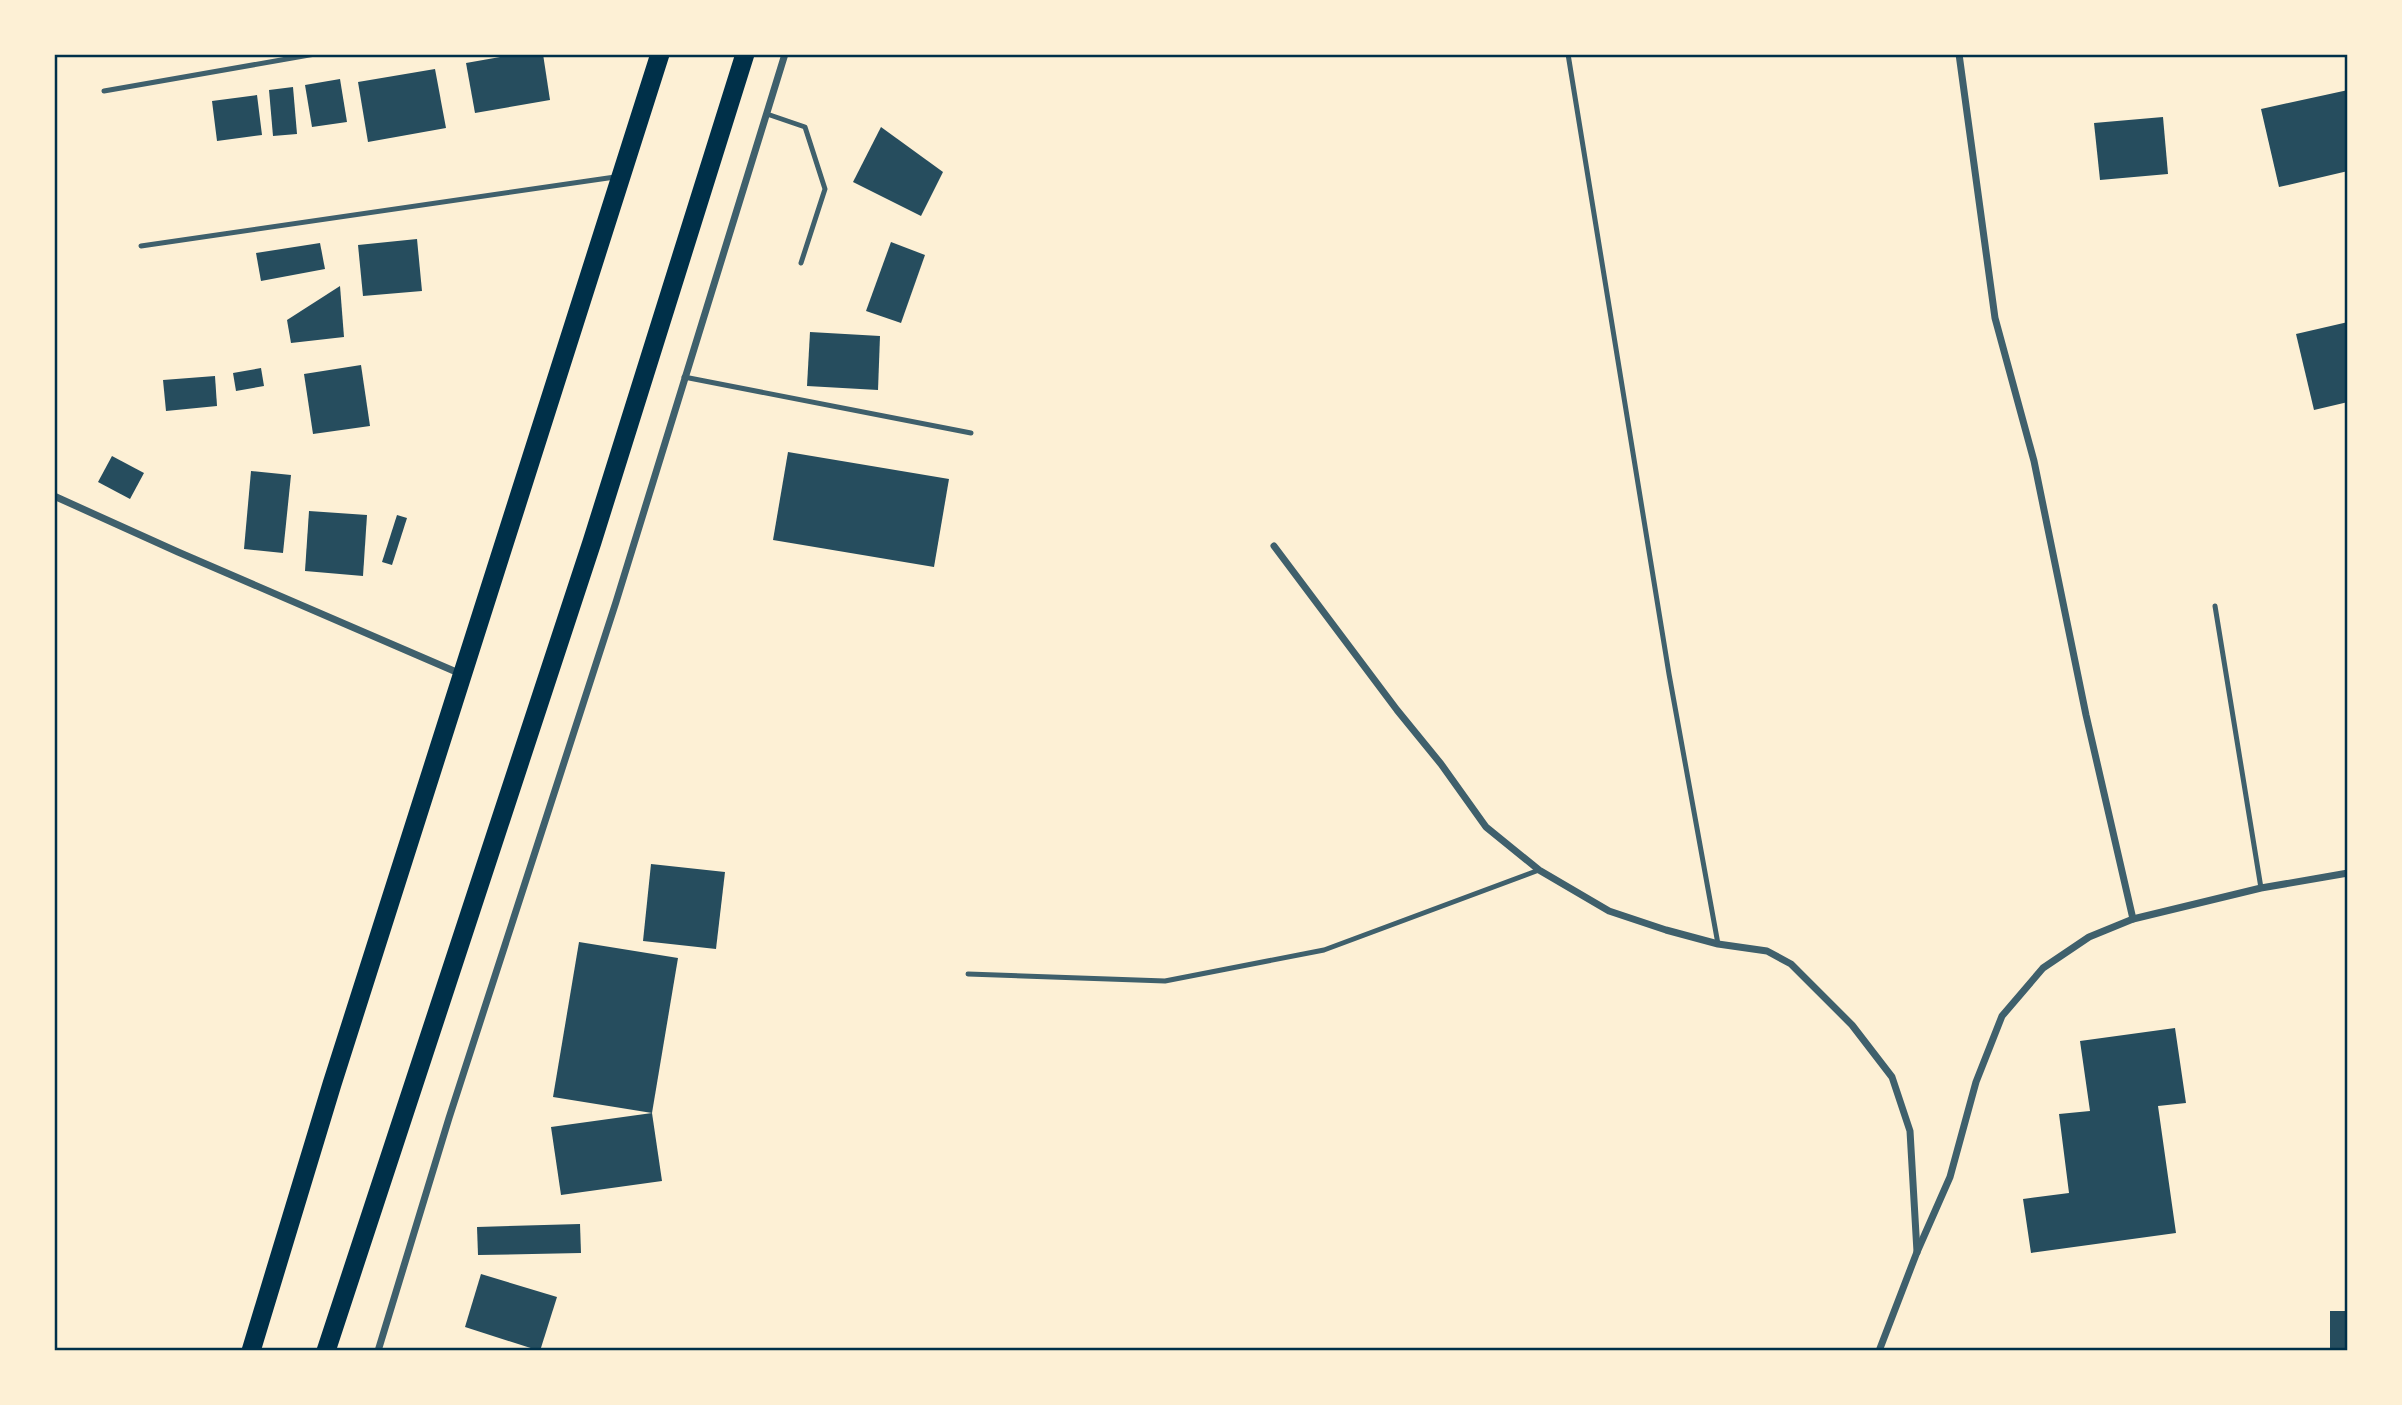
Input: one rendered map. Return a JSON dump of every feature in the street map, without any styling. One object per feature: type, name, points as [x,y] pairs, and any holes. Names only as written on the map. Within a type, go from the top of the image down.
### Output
[{"type":"highway","points":[[251,1351],[332,1084],[660,54]]},
{"type":"highway","points":[[326,1351],[576,594],[745,54]]},
{"type":"street","points":[[378,1351],[449,1118],[616,602],[785,54]]},
{"type":"street","points":[[1959,54],[1995,318],[2034,461],[2085,715],[2133,919]]},
{"type":"street","points":[[54,496],[463,674]]},
{"type":"street","points":[[1274,546],[1486,827],[1539,870],[1609,911],[1718,944],[1767,951],[1791,964],[1852,1025],[1892,1077],[1910,1131],[1917,1252]]},
{"type":"street","points":[[1879,1351],[1917,1252],[1950,1177],[1976,1082],[2002,1016],[2043,968],[2090,937],[2133,919],[2261,888],[2348,873]]},
{"type":"lane","points":[[104,91],[315,54]]},
{"type":"lane","points":[[1569,54],[1669,674],[1718,944]]},
{"type":"lane","points":[[767,114],[806,127],[825,189],[802,263]]},
{"type":"lane","points":[[141,246],[622,176]]},
{"type":"lane","points":[[684,377],[971,433]]},
{"type":"lane","points":[[2215,606],[2261,888]]},
{"type":"lane","points":[[968,974],[1165,981],[1324,950],[1539,870]]},
{"type":"building","points":[[517,54],[543,54],[550,100],[475,113],[466,63]]},
{"type":"building","points":[[435,69],[446,128],[368,142],[358,82]]},
{"type":"building","points":[[340,79],[347,122],[312,127],[305,85]]},
{"type":"building","points":[[293,87],[297,134],[273,136],[269,90]]},
{"type":"building","points":[[2348,90],[2348,171],[2279,187],[2261,109]]},
{"type":"building","points":[[257,95],[262,135],[217,141],[212,101]]},
{"type":"building","points":[[2163,117],[2168,174],[2100,180],[2094,123]]},
{"type":"building","points":[[881,127],[943,172],[921,216],[853,182]]},
{"type":"building","points":[[417,239],[422,291],[363,296],[358,245]]},
{"type":"building","points":[[891,242],[925,255],[901,323],[866,311]]},
{"type":"building","points":[[320,243],[325,269],[261,281],[256,253]]},
{"type":"building","points":[[340,286],[344,337],[291,343],[287,320]]},
{"type":"building","points":[[2348,322],[2348,402],[2314,410],[2296,334]]},
{"type":"building","points":[[810,332],[880,336],[878,390],[807,386]]},
{"type":"building","points":[[361,365],[370,426],[313,434],[304,374]]},
{"type":"building","points":[[261,368],[264,386],[236,391],[233,373]]},
{"type":"building","points":[[215,376],[217,406],[166,411],[163,380]]},
{"type":"building","points":[[788,452],[949,479],[934,567],[773,540]]},
{"type":"building","points":[[112,456],[144,473],[130,499],[98,482]]},
{"type":"building","points":[[251,471],[291,475],[283,553],[244,549]]},
{"type":"building","points":[[309,511],[367,515],[363,576],[305,571]]},
{"type":"building","points":[[397,515],[407,518],[392,565],[382,562]]},
{"type":"building","points":[[651,864],[725,872],[716,949],[643,941]]},
{"type":"building","points":[[579,942],[678,958],[652,1113],[553,1097]]},
{"type":"building","points":[[2175,1028],[2186,1103],[2158,1106],[2176,1233],[2031,1253],[2023,1199],[2069,1193],[2059,1114],[2090,1111],[2080,1041]]},
{"type":"building","points":[[652,1113],[662,1181],[561,1195],[551,1127]]},
{"type":"building","points":[[580,1224],[581,1253],[478,1255],[477,1227]]},
{"type":"building","points":[[481,1274],[557,1297],[540,1351],[465,1327]]},
{"type":"building","points":[[2330,1311],[2348,1311],[2348,1351],[2330,1351]]}]
